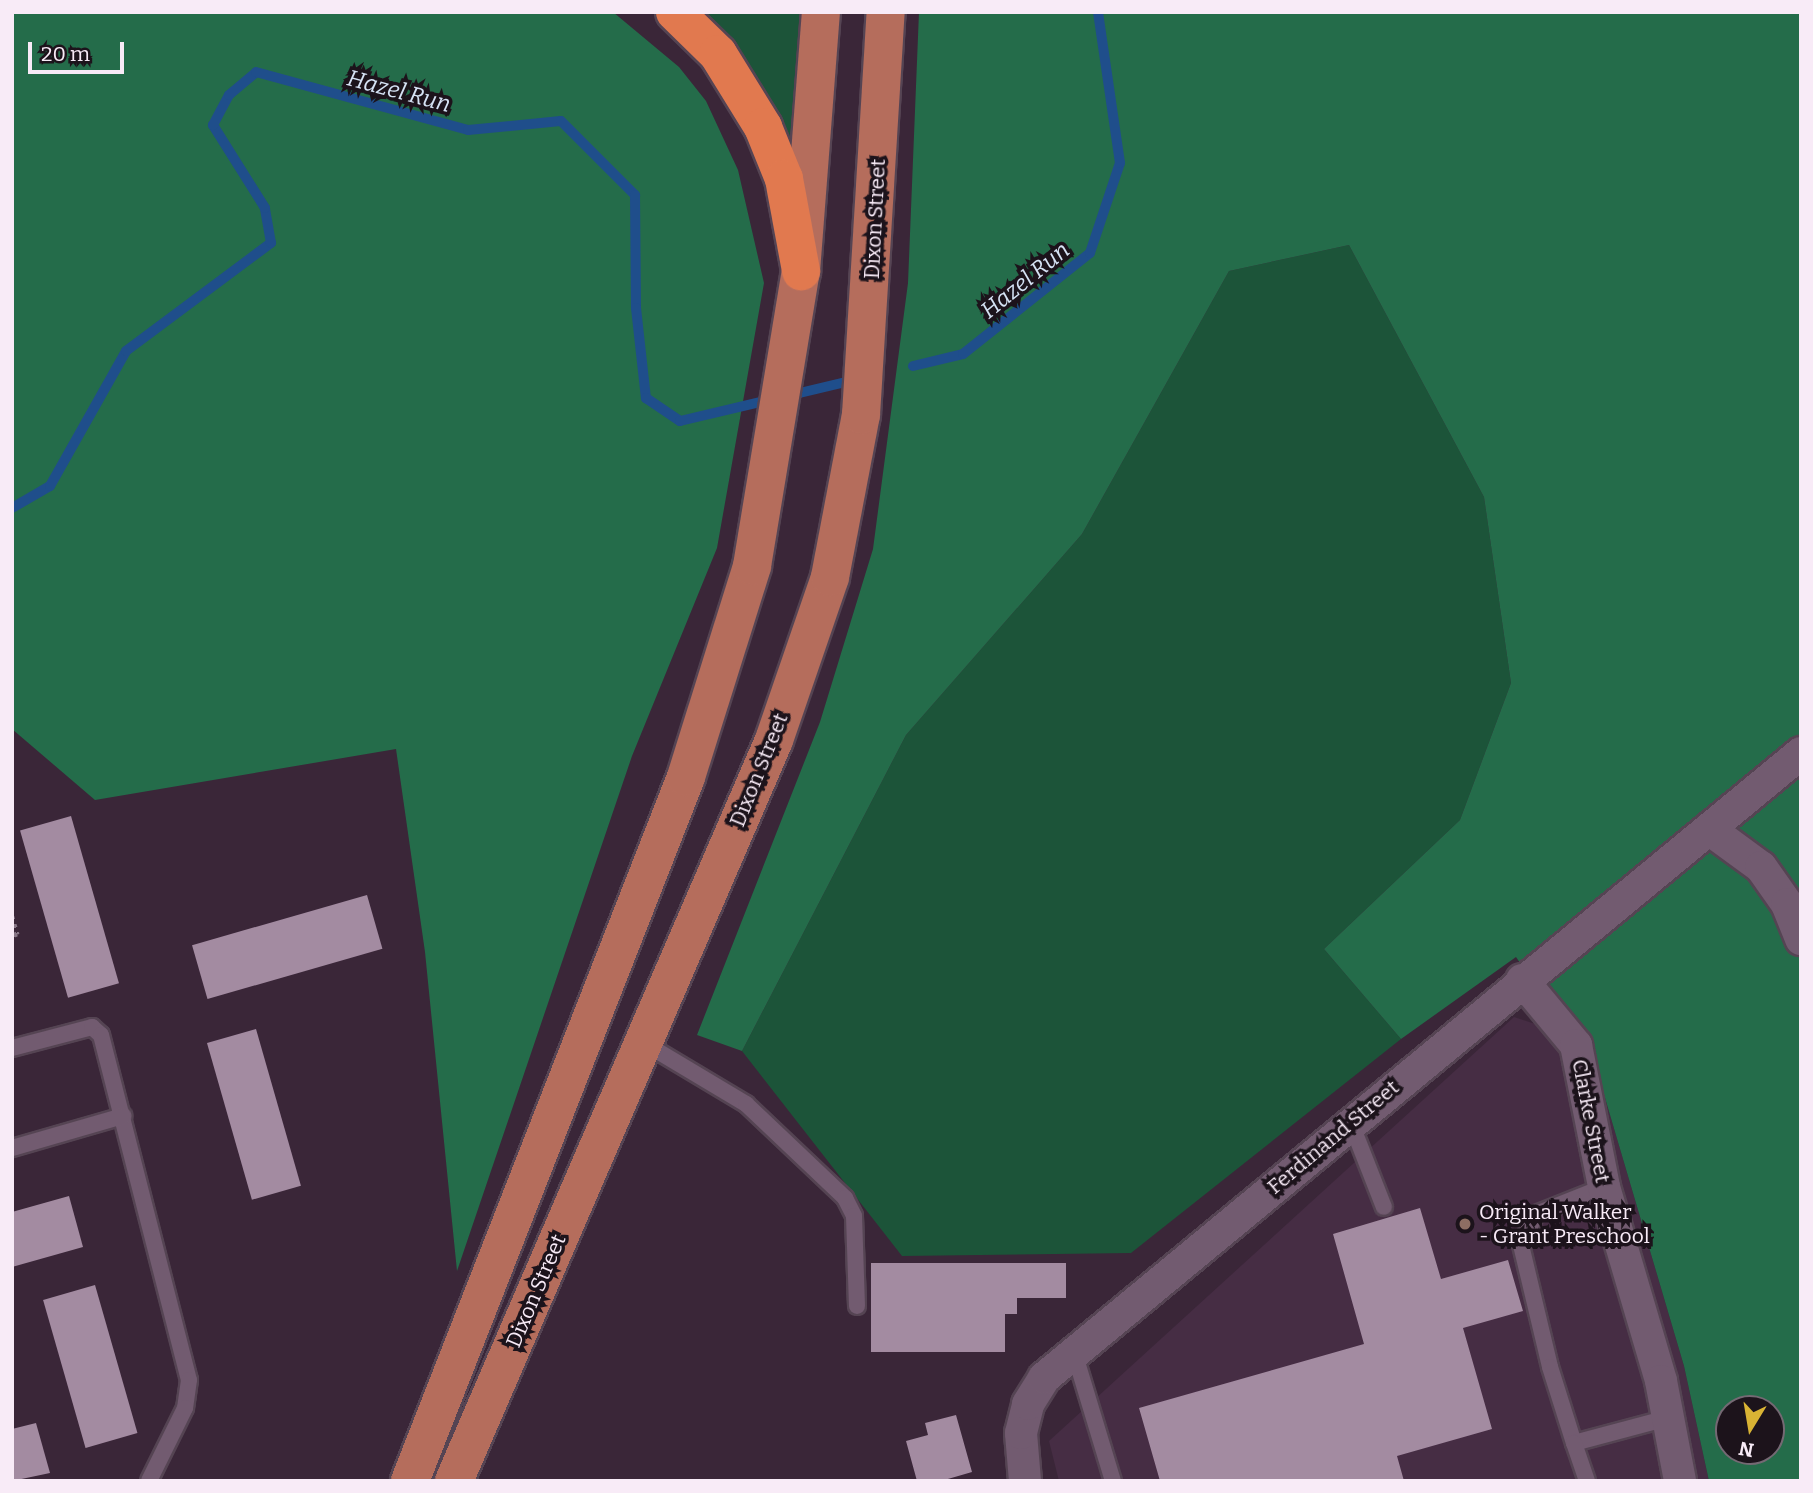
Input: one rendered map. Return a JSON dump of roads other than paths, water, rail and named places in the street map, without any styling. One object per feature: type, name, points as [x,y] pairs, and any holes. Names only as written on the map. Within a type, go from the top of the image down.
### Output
[{"type":"highway","points":[[675,12],[718,54],[763,127],[784,179],[802,271]]},
{"type":"main road","points":[[410,1481],[426,1433],[686,777],[760,533],[802,271],[821,12]]},
{"type":"main road","name":"Dixon Street","points":[[454,1481],[774,740],[830,577],[847,500],[861,415],[874,250],[886,12]]},
{"type":"main road","points":[[403,1481],[426,1433]]},
{"type":"street","name":"Ferdinand Street","points":[[1025,1481],[1021,1433],[1028,1404],[1044,1378],[1522,980],[1798,759]]},
{"type":"street","points":[[1709,829],[1761,867],[1787,904],[1801,939]]},
{"type":"street","name":"Clarke Street","points":[[1522,980],[1576,1045],[1604,1187],[1668,1418],[1680,1481]]},
{"type":"lane","points":[[12,1048],[92,1027],[101,1035],[189,1380],[185,1408],[149,1481]]},
{"type":"lane","points":[[644,1043],[746,1104],[845,1198],[854,1216],[857,1306]]},
{"type":"lane","points":[[12,1148],[123,1116]]},
{"type":"lane","points":[[1351,1123],[1384,1207]]},
{"type":"lane","points":[[1587,1481],[1574,1443],[1521,1245],[1536,1214],[1604,1187]]},
{"type":"lane","points":[[1074,1352],[1113,1481]]},
{"type":"lane","points":[[1574,1443],[1668,1418]]},
{"type":"waterway","name":"Hazel Run","points":[[913,366],[963,354],[1090,253],[1120,163],[1098,12]]},
{"type":"waterway","name":"Hazel Run","points":[[12,508],[50,486],[126,351],[271,243],[265,208],[213,125],[229,95],[256,72],[468,130],[561,121],[635,195],[636,308],[646,398],[680,421],[773,399]]},
{"type":"waterway","name":"Hazel Run","points":[[787,396],[854,380]]},
{"type":"place","name":"Original Walker - Grant Preschool","points":[[1465,1224]]}]
